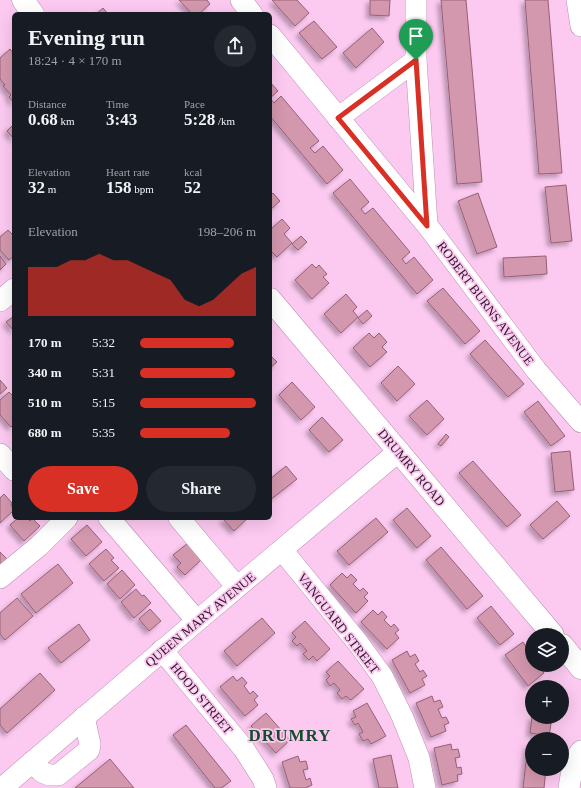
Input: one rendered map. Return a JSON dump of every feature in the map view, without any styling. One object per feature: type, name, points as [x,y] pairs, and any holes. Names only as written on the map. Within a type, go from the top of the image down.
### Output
[{"type":"main road","points":[[23,0],[32,12]]},
{"type":"main road","name":"DRUMRY ROAD","points":[[272,301],[547,628]]},
{"type":"main road","points":[[569,653],[580,665]]},
{"type":"street","points":[[241,0],[250,12]]},
{"type":"street","points":[[416,0],[416,60],[427,226]]},
{"type":"street","points":[[577,0],[581,26]]},
{"type":"street","name":"ROBERT BURNS AVENUE","points":[[272,37],[427,226],[536,370],[581,422]]},
{"type":"street","points":[[338,118],[416,60]]},
{"type":"street","points":[[0,301],[12,291]]},
{"type":"street","name":"QUEEN MARY AVENUE","points":[[2,788],[162,650],[399,451]]},
{"type":"street","points":[[0,454],[12,468]]},
{"type":"street","points":[[0,578],[39,546],[63,520]]},
{"type":"street","points":[[111,520],[197,621]]},
{"type":"street","points":[[181,520],[237,588]]},
{"type":"street","name":"VANGUARD STREET","points":[[282,550],[358,643],[382,676],[411,737],[419,758],[425,788]]},
{"type":"street","name":"HOOD STREET","points":[[162,650],[244,749],[263,779],[266,788]]},
{"type":"street","points":[[32,762],[42,772],[49,775],[58,775],[89,750],[90,744],[84,717]]},
{"type":"street","points":[[569,788],[572,769],[577,756],[581,751]]},
{"type":"building","points":[[179,0],[207,0],[210,4],[201,12],[190,12]]},
{"type":"building","points":[[272,0],[297,0],[309,13],[295,26]]},
{"type":"building","points":[[370,0],[390,0],[389,16],[370,15]]},
{"type":"building","points":[[441,0],[466,0],[482,182],[457,184]]},
{"type":"building","points":[[525,0],[548,0],[562,173],[539,174]]},
{"type":"building","points":[[103,8],[106,12],[98,12]]},
{"type":"building","points":[[314,21],[337,47],[322,59],[299,33]]},
{"type":"building","points":[[372,28],[384,42],[356,68],[343,53]]},
{"type":"building","points":[[10,49],[12,52],[12,101],[9,97],[11,95],[3,86],[5,85],[0,79],[0,58]]},
{"type":"building","points":[[272,84],[278,91],[272,96]]},
{"type":"building","points":[[281,96],[319,141],[310,148],[315,153],[323,146],[343,170],[327,184],[272,118],[272,100],[274,103]]},
{"type":"building","points":[[12,126],[12,137],[7,131]]},
{"type":"building","points":[[350,179],[369,202],[361,209],[365,214],[373,208],[410,252],[402,259],[406,264],[414,257],[433,280],[417,294],[333,193]]},
{"type":"building","points":[[566,185],[572,241],[551,243],[545,187]]},
{"type":"building","points":[[273,193],[280,201],[272,208]]},
{"type":"building","points":[[478,193],[497,247],[477,254],[458,201]]},
{"type":"building","points":[[282,219],[290,228],[284,234],[292,243],[277,257],[272,252],[272,228]]},
{"type":"building","points":[[8,230],[12,234],[12,258],[9,260],[0,250],[0,237]]},
{"type":"building","points":[[301,236],[307,242],[298,250],[292,244]]},
{"type":"building","points":[[0,256],[6,264],[0,270]]},
{"type":"building","points":[[546,256],[547,274],[504,277],[503,258]]},
{"type":"building","points":[[312,264],[316,268],[319,265],[327,274],[323,277],[329,283],[312,299],[295,280]]},
{"type":"building","points":[[443,288],[480,331],[465,344],[427,301]]},
{"type":"building","points":[[346,294],[357,307],[353,311],[358,317],[341,333],[324,314]]},
{"type":"building","points":[[367,310],[372,316],[363,324],[358,318]]},
{"type":"building","points":[[12,318],[12,329],[6,322]]},
{"type":"building","points":[[369,333],[374,338],[379,333],[387,342],[382,347],[387,352],[370,367],[353,348]]},
{"type":"building","points":[[485,340],[524,384],[508,397],[470,354]]},
{"type":"building","points":[[272,357],[277,362],[272,366]]},
{"type":"building","points":[[398,366],[415,384],[397,401],[381,383]]},
{"type":"building","points":[[0,380],[7,388],[0,394]]},
{"type":"building","points":[[292,382],[315,407],[301,420],[279,395]]},
{"type":"building","points":[[9,392],[12,395],[11,427],[0,415],[0,400]]},
{"type":"building","points":[[427,400],[444,419],[427,435],[409,416]]},
{"type":"building","points":[[538,401],[565,436],[551,446],[524,412]]},
{"type":"building","points":[[322,417],[343,440],[329,452],[309,430]]},
{"type":"building","points":[[446,434],[449,437],[441,446],[438,444]]},
{"type":"building","points":[[570,451],[574,490],[555,492],[551,453]]},
{"type":"building","points":[[473,461],[521,515],[507,527],[459,473]]},
{"type":"building","points":[[286,466],[297,479],[272,498],[272,477]]},
{"type":"building","points":[[4,494],[12,503],[12,512],[0,523],[0,498]]},
{"type":"building","points":[[557,501],[570,516],[543,539],[530,525]]},
{"type":"building","points":[[407,508],[431,536],[417,548],[393,520]]},
{"type":"building","points":[[376,518],[388,532],[349,565],[337,551]]},
{"type":"building","points":[[16,520],[34,520],[40,526],[24,541],[10,525]]},
{"type":"building","points":[[224,520],[246,520],[234,531]]},
{"type":"building","points":[[87,525],[102,542],[86,556],[71,539]]},
{"type":"building","points":[[188,543],[202,559],[185,575],[177,567],[181,563],[173,555]]},
{"type":"building","points":[[441,547],[483,596],[467,609],[426,560]]},
{"type":"building","points":[[106,549],[114,558],[111,560],[119,568],[104,581],[89,564]]},
{"type":"building","points":[[0,552],[7,559],[0,566]]},
{"type":"building","points":[[58,564],[73,583],[36,613],[21,594]]},
{"type":"building","points":[[122,570],[135,585],[120,599],[107,584]]},
{"type":"building","points":[[342,573],[347,578],[351,574],[357,580],[353,584],[360,591],[363,588],[368,593],[364,597],[368,601],[356,613],[330,585]]},
{"type":"building","points":[[136,589],[151,603],[134,618],[121,602]]},
{"type":"building","points":[[17,598],[33,616],[5,640],[0,634],[0,613]]},
{"type":"building","points":[[491,606],[514,634],[500,645],[477,618]]},
{"type":"building","points":[[150,609],[161,621],[149,631],[139,619]]},
{"type":"building","points":[[373,610],[378,615],[382,611],[387,617],[384,620],[391,627],[394,624],[399,630],[395,633],[399,638],[387,649],[361,622]]},
{"type":"building","points":[[262,618],[275,633],[237,666],[224,651]]},
{"type":"building","points":[[305,621],[330,649],[317,661],[313,656],[309,660],[303,654],[307,651],[300,643],[297,646],[292,641],[296,637],[292,633]]},
{"type":"building","points":[[79,624],[90,640],[61,663],[48,648]]},
{"type":"building","points":[[523,642],[525,645],[525,672],[544,673],[535,680],[525,680],[525,682],[505,655]]},
{"type":"building","points":[[407,651],[410,657],[415,654],[419,661],[415,664],[420,672],[423,670],[427,676],[422,679],[425,685],[410,693],[392,660]]},
{"type":"building","points":[[338,661],[364,689],[351,700],[346,696],[342,699],[337,693],[340,690],[334,683],[330,686],[326,680],[330,676],[326,672]]},
{"type":"building","points":[[40,673],[55,690],[7,733],[0,725],[0,709]]},
{"type":"building","points":[[233,676],[237,681],[242,677],[247,683],[244,686],[250,694],[253,691],[258,696],[254,700],[258,705],[245,716],[220,687]]},
{"type":"building","points":[[432,696],[434,702],[440,700],[443,707],[438,709],[442,718],[446,717],[449,723],[444,725],[446,731],[431,737],[416,703]]},
{"type":"building","points":[[367,703],[386,736],[371,744],[368,739],[363,741],[359,734],[363,732],[358,723],[355,725],[351,719],[356,717],[353,711]]},
{"type":"building","points":[[266,713],[290,740],[276,753],[251,726]]},
{"type":"building","points":[[531,724],[551,724],[550,732],[530,732]]},
{"type":"building","points":[[186,725],[231,781],[221,788],[215,788],[173,735]]},
{"type":"building","points":[[451,744],[452,750],[458,749],[460,757],[455,758],[457,768],[461,767],[462,774],[457,775],[458,781],[442,785],[434,748]]},
{"type":"building","points":[[391,755],[398,788],[379,788],[373,759]]},
{"type":"building","points":[[298,756],[300,762],[306,761],[308,769],[303,770],[306,780],[310,778],[312,785],[307,788],[290,788],[282,762]]},
{"type":"building","points":[[110,759],[134,788],[75,788]]},
{"type":"building","points":[[525,771],[525,776],[545,776],[544,788],[523,788]]},
{"type":"district","name":"DRUMRY","points":[[290,735]]},
{"type":"route","points":[[416,60],[423,170],[427,226],[338,118],[416,60]]}]
